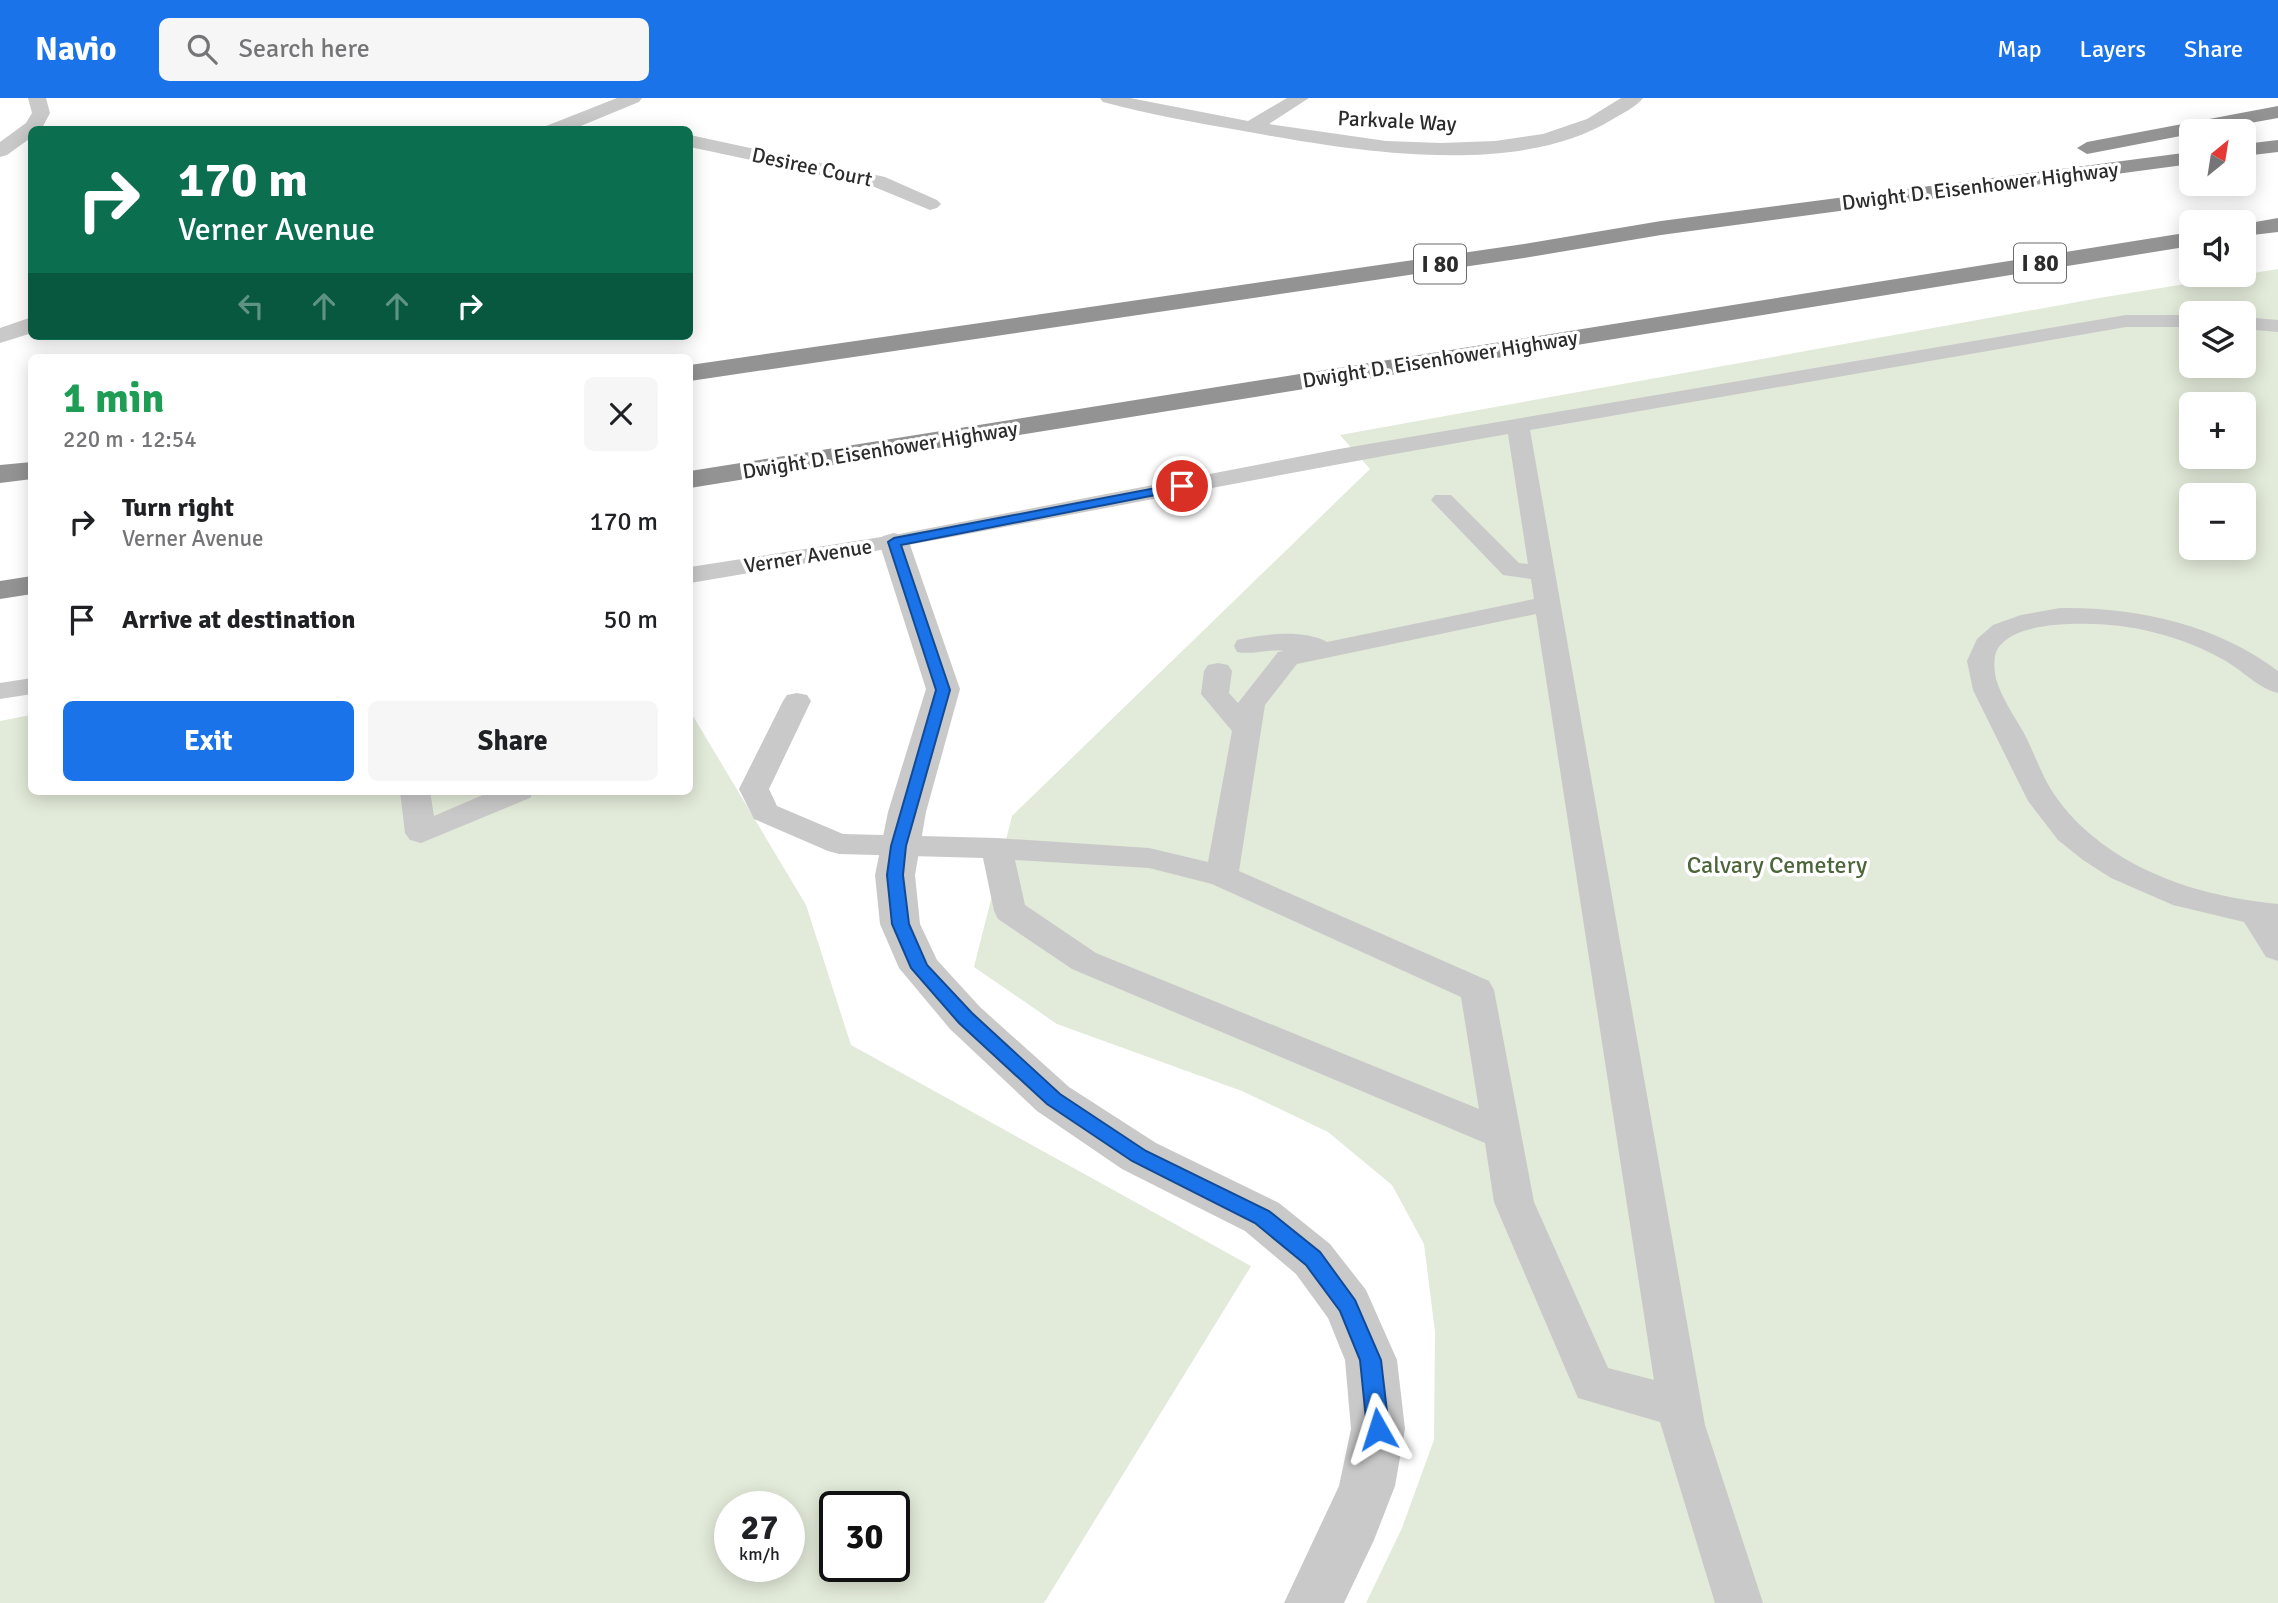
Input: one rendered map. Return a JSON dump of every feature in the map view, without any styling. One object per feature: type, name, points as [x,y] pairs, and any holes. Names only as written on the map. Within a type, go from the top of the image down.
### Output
[{"type":"highway","points":[[2067,151],[2278,112]]},
{"type":"highway","points":[[2256,149],[2278,146]]},
{"type":"highway","name":"Dwight D. Eisenhower Highway","points":[[693,373],[1524,251],[1661,228],[2179,160]]},
{"type":"highway","points":[[1661,228],[1716,207],[1928,173]]},
{"type":"highway","points":[[2256,228],[2278,225]]},
{"type":"highway","name":"Dwight D. Eisenhower Highway","points":[[693,480],[2179,241]]},
{"type":"highway","points":[[0,474],[28,470]]},
{"type":"highway","points":[[0,590],[28,586]]},
{"type":"street","points":[[34,126],[41,113],[37,98]]},
{"type":"street","points":[[562,126],[633,98]]},
{"type":"street","name":"Parkvale Way","points":[[1109,98],[1323,140],[1386,147],[1493,146],[1547,138],[1590,126],[1618,111],[1634,98]]},
{"type":"street","points":[[1251,127],[1300,98]]},
{"type":"street","points":[[582,118],[610,124]]},
{"type":"street","points":[[0,151],[28,130]]},
{"type":"street","name":"Desiree Court","points":[[693,142],[878,181],[930,204]]},
{"type":"street","points":[[0,336],[28,326]]},
{"type":"street","points":[[894,542],[943,690],[898,846],[895,875],[900,924],[920,968],[965,1018],[1054,1099],[1139,1156],[1262,1217],[1313,1259],[1348,1306],[1371,1360],[1378,1429],[1367,1486],[1354,1521],[1313,1603]]},
{"type":"lane","name":"Verner Avenue","points":[[693,575],[894,542],[1339,456],[2053,332],[2126,321],[2179,321]]},
{"type":"lane","points":[[2256,324],[2278,326]]},
{"type":"lane","points":[[1518,426],[1683,1425],[1739,1603]]},
{"type":"lane","points":[[1443,500],[1512,570],[1544,589]]},
{"type":"lane","points":[[1222,876],[1251,704],[1288,658],[1335,648],[1544,589]]},
{"type":"lane","points":[[2278,685],[2248,662],[2211,643],[2171,629],[2088,615],[2050,616],[2018,624],[2000,632],[1983,651],[1981,677],[2048,809],[2074,836],[2104,859],[2154,885],[2211,905],[2267,915],[2278,949]]},
{"type":"lane","points":[[1247,646],[1266,641],[1335,648]]},
{"type":"lane","points":[[1218,671],[1216,694],[1247,731]]},
{"type":"lane","points":[[0,691],[28,687]]},
{"type":"lane","points":[[797,701],[754,789],[765,812],[839,844],[997,848],[1149,858],[1222,876],[1477,990],[1514,1202],[1594,1384],[1681,1407]]},
{"type":"lane","points":[[416,795],[421,833],[510,795]]},
{"type":"lane","points":[[997,848],[1010,911],[1084,961],[1503,1135]]},
{"type":"green space","name":"Calvary Cemetery","points":[[2278,269],[2278,1603],[1366,1603],[1402,1528],[1434,1440],[1435,1332],[1424,1244],[1392,1185],[1328,1132],[1242,1091],[1057,1024],[974,967],[1012,816],[1370,469],[1340,435],[2179,285],[2256,287],[2256,273]]},
{"type":"green space","points":[[28,716],[28,795],[693,795],[693,716],[806,905],[851,1045],[1251,1266],[1044,1603],[0,1603],[0,721]]},
{"type":"route","points":[[1182,486],[894,542],[943,690],[898,846],[895,875],[900,924],[920,968],[965,1018],[1054,1099],[1139,1156],[1262,1217],[1313,1259],[1348,1306],[1371,1360],[1378,1429]]}]
